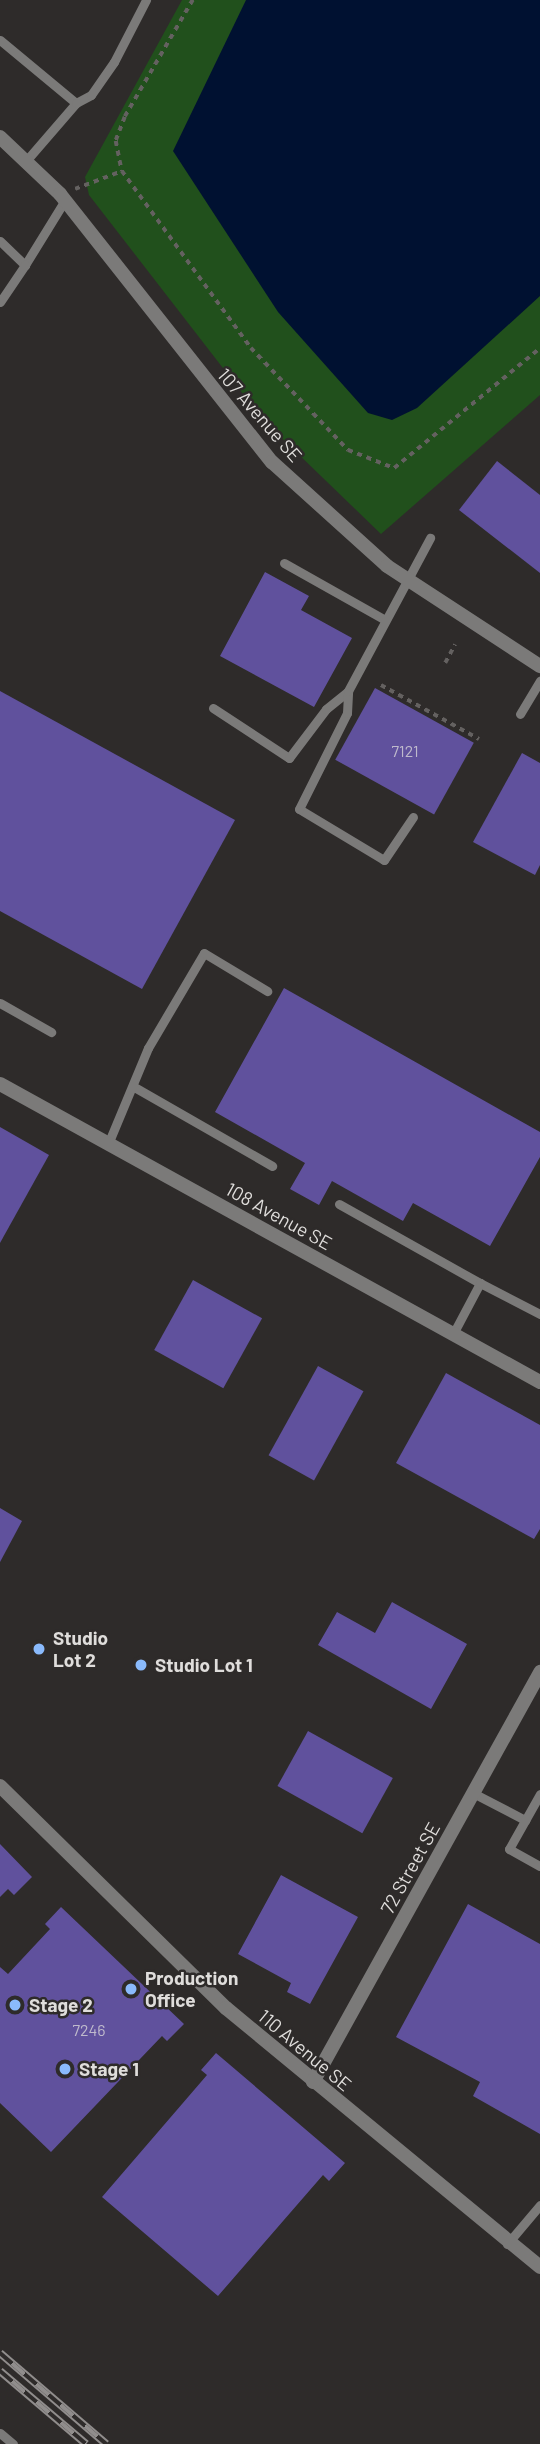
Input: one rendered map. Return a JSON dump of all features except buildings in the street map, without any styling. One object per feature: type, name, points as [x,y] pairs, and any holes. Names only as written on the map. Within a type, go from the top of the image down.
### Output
[{"type":"street","name":"107 Avenue SE","points":[[0,137],[63,197],[272,462],[407,581],[540,666]]},
{"type":"street","name":"108 Avenue SE","points":[[0,1084],[540,1382]]},
{"type":"street","name":"72 Street SE","points":[[313,2082],[540,1671]]},
{"type":"street","name":"110 Avenue SE","points":[[0,1786],[183,1969],[507,2244],[540,2267]]},
{"type":"lane","points":[[26,161],[75,103],[91,95],[114,62],[146,0]]},
{"type":"lane","points":[[0,40],[75,103]]},
{"type":"lane","points":[[0,302],[25,265],[63,197]]},
{"type":"lane","points":[[0,242],[25,265]]},
{"type":"lane","points":[[213,708],[289,758],[326,709],[348,691],[430,538]]},
{"type":"lane","points":[[284,563],[385,621]]},
{"type":"lane","points":[[520,714],[540,681]]},
{"type":"lane","points":[[348,691],[347,713],[299,809],[384,860],[413,817]]},
{"type":"lane","points":[[108,1144],[136,1088],[148,1048],[204,953],[267,991]]},
{"type":"lane","points":[[0,1003],[51,1032]]},
{"type":"lane","points":[[136,1088],[272,1166]]},
{"type":"lane","points":[[339,1204],[540,1314]]},
{"type":"lane","points":[[453,1334],[481,1283]]},
{"type":"lane","points":[[473,1793],[526,1820]]},
{"type":"lane","points":[[540,1794],[509,1849],[540,1866]]},
{"type":"lane","points":[[507,2244],[540,2206]]},
{"type":"lane","points":[[0,2433],[13,2444]]},
{"type":"path","points":[[193,0],[125,117],[116,141],[122,172],[251,348],[348,450],[373,463],[394,468],[419,453],[540,348]]},
{"type":"path","points":[[63,197],[122,172]]},
{"type":"path","points":[[444,663],[455,644]]},
{"type":"path","points":[[381,685],[478,739]]},
{"type":"green space","points":[[182,0],[540,0],[540,395],[381,534],[264,421],[89,195],[85,177]]},
{"type":"water","points":[[246,0],[540,0],[540,296],[417,408],[392,420],[368,413],[278,312],[173,151]]},
{"type":"railway","points":[[0,2353],[106,2444]]},
{"type":"railway","points":[[0,2371],[86,2444]]},
{"type":"place","name":"Studio Lot 2","points":[[39,1649]]},
{"type":"place","name":"Studio Lot 1","points":[[141,1665]]},
{"type":"place","name":"Production Office","points":[[131,1989]]},
{"type":"place","name":"Stage 2","points":[[15,2005]]},
{"type":"place","name":"Stage 1","points":[[65,2069]]}]
